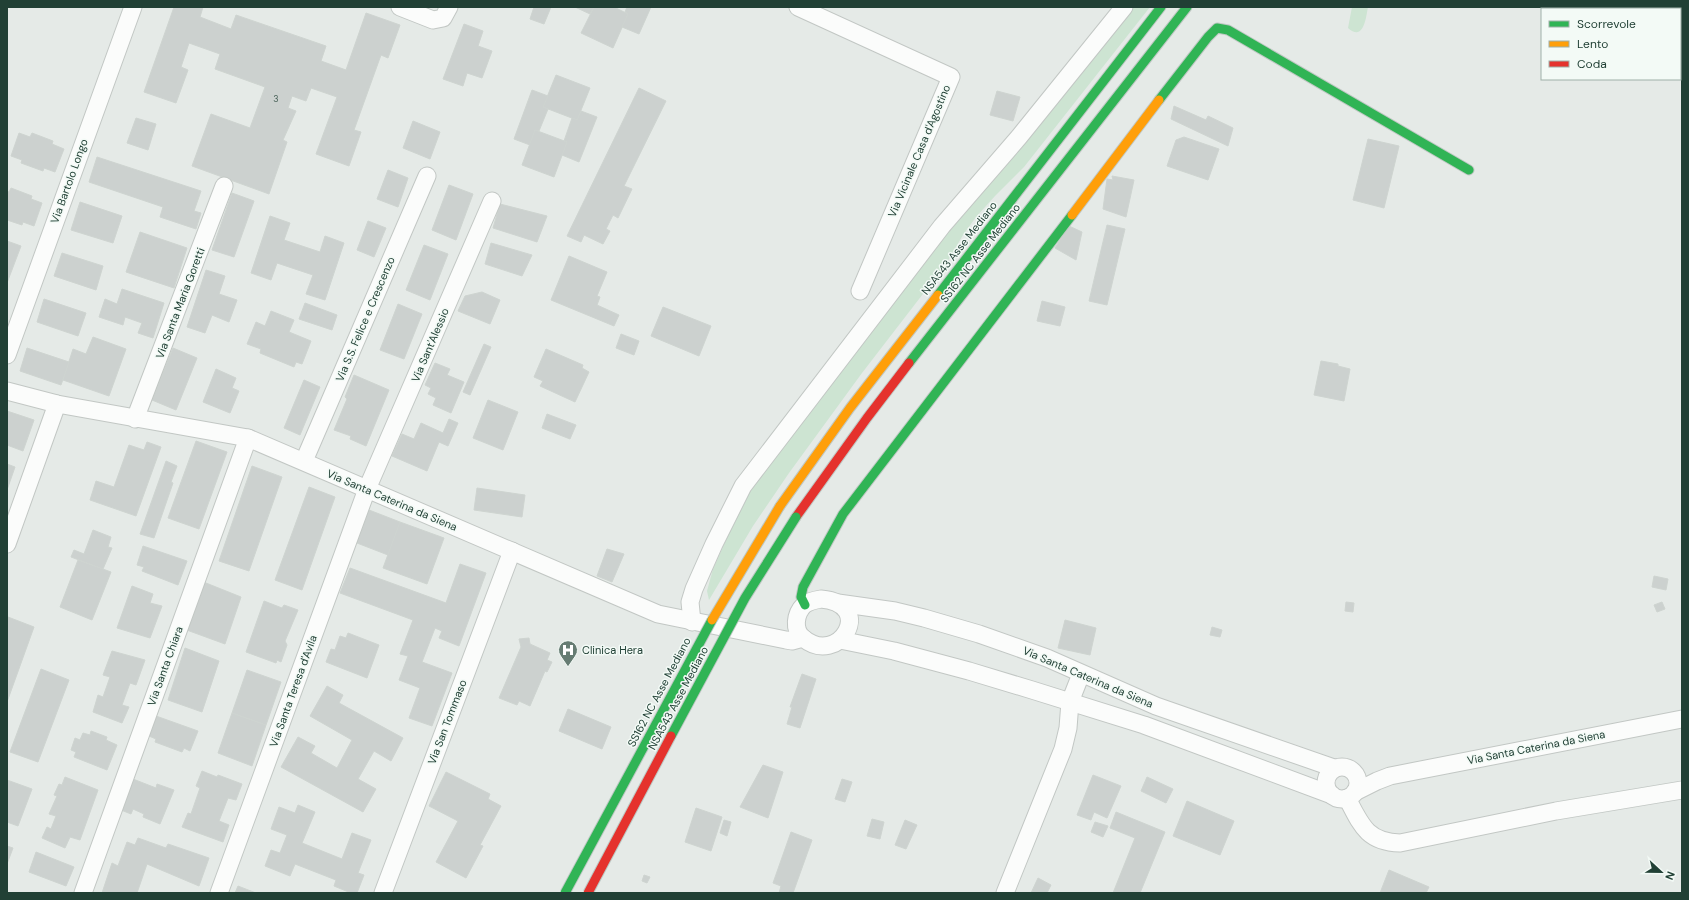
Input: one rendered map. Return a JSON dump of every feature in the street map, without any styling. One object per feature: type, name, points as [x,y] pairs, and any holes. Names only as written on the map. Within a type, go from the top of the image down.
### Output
[{"type":"main road","name":"NSA543 Asse Mediano","points":[[780,506],[850,408],[1161,7]]},
{"type":"main road","name":"SS162 NC Asse Mediano","points":[[796,517],[867,418],[1187,7]]},
{"type":"main road","points":[[805,605],[801,597],[803,587],[843,514],[1208,37],[1217,28],[1228,30],[1469,170]]},
{"type":"main road","name":"SS162 NC Asse Mediano","points":[[565,893],[720,604],[780,506]]},
{"type":"main road","name":"NSA543 Asse Mediano","points":[[588,893],[745,598],[796,517]]},
{"type":"street","name":"Via Bartolo Longo","points":[[7,355],[133,7]]},
{"type":"street","points":[[400,7],[433,20],[443,18],[449,7]]},
{"type":"street","name":"Via Vicinale Casa d'Agostino","points":[[798,7],[951,77],[860,291]]},
{"type":"street","points":[[692,622],[690,602],[694,589],[714,544],[743,486],[942,226],[1020,137],[1124,7]]},
{"type":"street","name":"Via S.S. Felice e Crescenzo","points":[[304,461],[427,176]]},
{"type":"street","name":"Via Santa Maria Goretti","points":[[135,419],[224,186]]},
{"type":"street","name":"Via Sant'Alessio","points":[[367,489],[492,201]]},
{"type":"street","name":"Via Santa Caterina da Siena","points":[[7,391],[57,404],[248,438],[658,614],[786,640],[792,641],[802,638]]},
{"type":"street","points":[[7,544],[57,404]]},
{"type":"street","name":"Via Santa Chiara","points":[[83,893],[248,438]]},
{"type":"street","name":"Via Santa Teresa d'Avila","points":[[219,893],[367,489]]},
{"type":"street","name":"Via San Tommaso","points":[[383,893],[512,552]]},
{"type":"street","points":[[822,599],[838,603],[844,607],[849,616],[850,624],[846,633],[840,640],[833,645],[823,646],[813,644],[802,638],[797,630],[796,621],[799,612],[805,605],[812,600],[822,599]]},
{"type":"street","name":"Via Santa Caterina da Siena","points":[[838,603],[895,611],[952,625],[1013,646],[1156,706],[1334,768]]},
{"type":"street","points":[[769,637],[779,634],[796,621]]},
{"type":"street","name":"Via Santa Caterina da Siena","points":[[840,640],[894,651],[969,671],[1070,702],[1144,725],[1267,771],[1344,795]]},
{"type":"street","points":[[1005,893],[1063,749],[1068,728],[1070,702],[1081,674]]},
{"type":"street","name":"Via Santa Caterina da Siena","points":[[1390,776],[1682,719]]},
{"type":"street","points":[[1267,771],[1275,748]]},
{"type":"street","points":[[1390,776],[1354,772],[1345,766],[1334,768],[1330,771],[1325,781],[1326,786],[1344,795],[1361,823],[1374,838],[1386,843],[1400,843],[1556,811],[1682,790]]},
{"type":"street","points":[[1344,795],[1358,782],[1354,772]]},
{"type":"street","points":[[1344,795],[1390,776]]},
{"type":"green space","points":[[1130,7],[1150,7],[1024,167],[976,217],[963,235],[946,264],[862,373],[789,473],[753,526],[709,600],[707,591],[713,569],[732,527],[731,525],[750,490],[943,234]]},
{"type":"green space","points":[[1352,7],[1368,7],[1365,22],[1361,30],[1358,32],[1353,32],[1348,28]]},
{"type":"building","points":[[174,7],[203,7],[200,17],[231,29],[236,15],[326,46],[321,61],[346,70],[366,13],[400,25],[388,58],[381,55],[354,130],[361,132],[349,166],[316,154],[337,97],[311,88],[306,101],[292,96],[288,108],[296,111],[283,140],[287,142],[269,194],[192,166],[211,114],[250,128],[265,87],[215,69],[220,54],[189,43],[181,67],[188,70],[176,103],[144,92]]},
{"type":"building","points":[[534,7],[551,7],[544,24],[530,19]]},
{"type":"building","points":[[575,7],[594,7],[590,14]]},
{"type":"building","points":[[594,7],[614,7],[628,14],[613,48],[581,33]]},
{"type":"building","points":[[627,7],[651,7],[639,34],[622,27],[628,14],[625,12]]},
{"type":"building","points":[[464,24],[483,31],[478,46],[492,51],[482,78],[467,73],[463,86],[443,79]]},
{"type":"building","points":[[556,75],[590,88],[577,120],[543,107]]},
{"type":"building","points":[[639,88],[666,101],[624,186],[632,189],[618,218],[613,215],[606,229],[610,231],[603,244],[584,235],[581,242],[567,236]]},
{"type":"building","points":[[532,90],[548,96],[543,107],[548,109],[539,131],[535,130],[530,145],[514,139]]},
{"type":"building","points":[[997,91],[1020,97],[1013,121],[990,115]]},
{"type":"building","points":[[1174,106],[1206,120],[1208,116],[1233,128],[1228,146],[1171,119]]},
{"type":"building","points":[[581,111],[597,117],[579,162],[562,155],[567,142],[564,141],[572,118],[577,120]]},
{"type":"building","points":[[136,118],[156,124],[148,150],[127,143]]},
{"type":"building","points":[[413,121],[440,132],[430,159],[403,148]]},
{"type":"building","points":[[535,130],[567,142],[554,177],[522,165]]},
{"type":"building","points":[[19,133],[30,137],[32,133],[53,141],[52,144],[64,149],[55,172],[44,168],[43,171],[21,163],[22,160],[11,156]]},
{"type":"building","points":[[1184,137],[1219,149],[1208,180],[1167,166],[1176,140]]},
{"type":"building","points":[[1368,139],[1399,146],[1384,208],[1353,200]]},
{"type":"building","points":[[97,157],[201,191],[194,211],[201,213],[196,229],[160,217],[163,207],[89,182]]},
{"type":"building","points":[[388,170],[408,178],[398,207],[377,199]]},
{"type":"building","points":[[1112,176],[1134,180],[1126,217],[1103,209],[1107,179],[1113,180]]},
{"type":"building","points":[[449,185],[473,194],[456,240],[432,230]]},
{"type":"building","points":[[11,188],[32,196],[31,199],[42,203],[34,226],[23,222],[22,225],[7,220],[7,191],[9,192]]},
{"type":"building","points":[[232,193],[254,201],[234,257],[212,250]]},
{"type":"building","points":[[80,202],[122,216],[113,243],[71,230]]},
{"type":"building","points":[[500,204],[547,216],[537,242],[493,228]]},
{"type":"building","points":[[270,216],[290,223],[284,240],[320,252],[325,236],[344,243],[325,300],[306,294],[313,275],[277,263],[271,280],[251,273]]},
{"type":"building","points":[[368,221],[386,228],[374,257],[357,250]]},
{"type":"building","points":[[1107,225],[1125,229],[1107,305],[1089,301]]},
{"type":"building","points":[[1069,226],[1082,232],[1076,260],[1055,248]]},
{"type":"building","points":[[140,232],[187,248],[174,288],[126,272]]},
{"type":"building","points":[[7,241],[21,246],[7,283]]},
{"type":"building","points":[[491,243],[532,255],[522,276],[485,264]]},
{"type":"building","points":[[424,245],[448,254],[430,300],[406,290]]},
{"type":"building","points":[[62,253],[103,266],[96,290],[54,276]]},
{"type":"building","points":[[569,256],[607,272],[597,296],[600,297],[597,305],[619,315],[614,326],[551,300]]},
{"type":"building","points":[[206,270],[225,276],[219,294],[237,300],[229,322],[212,315],[205,333],[187,327]]},
{"type":"building","points":[[122,289],[164,303],[153,338],[138,333],[142,323],[125,317],[123,325],[99,317],[105,299],[117,304]]},
{"type":"building","points":[[482,292],[500,300],[490,324],[458,311],[465,296]]},
{"type":"building","points":[[44,299],[86,313],[78,336],[37,322]]},
{"type":"building","points":[[1042,301],[1065,307],[1060,326],[1037,321]]},
{"type":"building","points":[[305,303],[337,315],[332,330],[299,319]]},
{"type":"building","points":[[398,304],[422,314],[404,359],[380,350]]},
{"type":"building","points":[[663,307],[711,326],[699,356],[651,336]]},
{"type":"building","points":[[271,311],[294,320],[289,332],[311,341],[302,364],[296,362],[294,367],[260,353],[261,349],[247,344],[256,322],[265,326]]},
{"type":"building","points":[[621,334],[639,341],[634,355],[616,348]]},
{"type":"building","points":[[93,337],[126,349],[109,396],[63,380],[73,349],[86,354]]},
{"type":"building","points":[[484,344],[491,347],[470,395],[463,392]]},
{"type":"building","points":[[27,348],[69,362],[61,385],[20,371]]},
{"type":"building","points":[[173,348],[197,358],[176,410],[152,400]]},
{"type":"building","points":[[546,349],[583,365],[582,368],[589,372],[575,402],[540,386],[543,381],[534,377]]},
{"type":"building","points":[[1321,361],[1338,364],[1338,366],[1350,369],[1344,401],[1314,395]]},
{"type":"building","points":[[435,363],[450,369],[447,375],[464,382],[451,413],[433,405],[436,398],[428,394],[431,388],[425,385]]},
{"type":"building","points":[[216,369],[236,378],[232,388],[239,391],[230,413],[203,402]]},
{"type":"building","points":[[354,375],[389,390],[366,446],[350,439],[351,436],[334,430],[347,399],[345,397]]},
{"type":"building","points":[[304,380],[320,387],[300,435],[284,428]]},
{"type":"building","points":[[488,400],[518,412],[503,450],[473,438]]},
{"type":"building","points":[[7,411],[34,420],[23,451],[7,445]]},
{"type":"building","points":[[547,414],[576,425],[570,439],[542,428]]},
{"type":"building","points":[[449,419],[458,423],[448,446],[439,442],[427,471],[392,456],[402,434],[414,439],[421,423],[443,433]]},
{"type":"building","points":[[196,441],[227,452],[199,529],[168,518]]},
{"type":"building","points":[[147,442],[161,447],[136,516],[90,500],[96,481],[114,487],[129,445],[144,450]]},
{"type":"building","points":[[166,461],[177,466],[171,482],[173,483],[154,538],[140,534]]},
{"type":"building","points":[[7,464],[15,467],[7,490]]},
{"type":"building","points":[[252,466],[282,477],[249,571],[219,561]]},
{"type":"building","points":[[309,487],[335,497],[302,590],[275,580]]},
{"type":"building","points":[[477,488],[525,495],[522,517],[474,510]]},
{"type":"building","points":[[369,510],[400,522],[388,555],[357,543]]},
{"type":"building","points":[[400,522],[444,538],[427,584],[383,568]]},
{"type":"building","points":[[93,530],[111,537],[108,547],[112,548],[103,569],[71,557],[74,550],[84,554]]},
{"type":"building","points":[[143,546],[187,561],[178,585],[142,571],[144,567],[137,565]]},
{"type":"building","points":[[607,549],[624,554],[612,582],[597,576]]},
{"type":"building","points":[[78,560],[111,572],[92,620],[60,607]]},
{"type":"building","points":[[460,564],[486,573],[459,646],[439,638],[442,631],[435,628],[422,662],[452,673],[432,726],[409,718],[420,688],[399,680],[408,656],[400,654],[413,620],[340,593],[350,568],[446,603]]},
{"type":"building","points":[[1654,576],[1668,579],[1666,590],[1652,587]]},
{"type":"building","points":[[201,581],[241,597],[225,644],[184,629]]},
{"type":"building","points":[[132,586],[153,594],[150,603],[162,606],[150,638],[117,628]]},
{"type":"building","points":[[264,601],[282,608],[284,605],[298,610],[285,641],[287,645],[281,662],[277,660],[276,663],[246,652]]},
{"type":"building","points":[[1346,602],[1354,603],[1353,612],[1345,611]]},
{"type":"building","points":[[1662,602],[1665,609],[1657,612],[1654,605]]},
{"type":"building","points":[[8,617],[34,627],[7,702],[7,620]]},
{"type":"building","points":[[1065,620],[1096,628],[1090,655],[1058,648]]},
{"type":"building","points":[[1212,627],[1222,630],[1220,637],[1210,635]]},
{"type":"building","points":[[348,633],[379,645],[367,678],[326,662],[331,649],[335,650],[340,636],[346,638]]},
{"type":"building","points":[[529,638],[530,644],[550,653],[547,660],[552,662],[547,672],[545,671],[530,706],[519,701],[517,705],[499,698],[521,647],[519,639]]},
{"type":"building","points":[[185,648],[219,661],[202,712],[168,700]]},
{"type":"building","points":[[112,651],[145,660],[136,685],[130,683],[122,705],[129,707],[122,723],[93,712],[98,695],[103,697],[110,677],[103,675]]},
{"type":"building","points":[[41,669],[69,680],[38,762],[10,752]]},
{"type":"building","points":[[247,670],[281,682],[266,725],[232,713]]},
{"type":"building","points":[[802,674],[816,679],[800,728],[787,724],[792,707],[790,707]]},
{"type":"building","points":[[327,686],[343,695],[339,703],[403,738],[391,761],[374,751],[358,779],[376,789],[363,812],[281,767],[298,737],[315,746],[311,753],[337,768],[352,740],[310,716]]},
{"type":"building","points":[[568,709],[611,727],[602,749],[559,731]]},
{"type":"building","points":[[232,713],[266,725],[252,766],[218,753]]},
{"type":"building","points":[[156,716],[198,731],[190,751],[184,748],[182,752],[155,742],[156,739],[149,736]]},
{"type":"building","points":[[91,731],[107,737],[106,740],[117,745],[107,770],[74,757],[76,752],[71,750],[75,738],[80,740],[83,733],[90,735]]},
{"type":"building","points":[[763,765],[783,772],[768,818],[740,807]]},
{"type":"building","points":[[202,771],[242,784],[236,800],[228,798],[219,821],[229,825],[223,842],[182,827],[188,813],[191,814],[200,788],[196,786]]},
{"type":"building","points":[[446,772],[490,794],[488,799],[501,806],[480,845],[483,846],[466,878],[436,862],[458,821],[429,806]]},
{"type":"building","points":[[1093,775],[1121,786],[1107,818],[1094,812],[1091,820],[1077,815]]},
{"type":"building","points":[[65,777],[98,790],[80,840],[70,837],[65,848],[42,838],[47,827],[51,829],[56,816],[49,814],[57,796],[54,795],[59,784],[62,785]]},
{"type":"building","points":[[1147,777],[1173,789],[1166,803],[1141,791]]},
{"type":"building","points":[[133,779],[156,788],[157,784],[174,790],[160,824],[143,817],[144,814],[133,809],[131,814],[121,810]]},
{"type":"building","points":[[842,779],[852,782],[845,802],[835,799]]},
{"type":"building","points":[[7,780],[32,789],[18,826],[7,822]]},
{"type":"building","points":[[1187,801],[1234,821],[1220,855],[1173,836]]},
{"type":"building","points":[[298,805],[315,812],[302,843],[342,859],[352,833],[371,840],[358,873],[364,875],[357,893],[351,893],[334,886],[336,880],[295,864],[290,876],[265,866],[271,850],[280,853],[287,835],[271,829],[279,807],[295,813]]},
{"type":"building","points":[[696,808],[722,817],[711,851],[685,842]]},
{"type":"building","points":[[1116,812],[1165,832],[1140,893],[1113,893],[1135,838],[1110,828]]},
{"type":"building","points":[[872,819],[884,822],[880,839],[867,836]]},
{"type":"building","points":[[724,820],[731,822],[727,836],[720,833]]},
{"type":"building","points":[[905,820],[917,825],[906,849],[895,845]]},
{"type":"building","points":[[1095,822],[1108,826],[1103,837],[1091,832]]},
{"type":"building","points":[[791,832],[812,840],[793,893],[779,893],[781,886],[773,883]]},
{"type":"building","points":[[138,838],[166,848],[168,844],[209,858],[199,886],[147,864],[137,893],[102,893],[112,863],[118,866],[127,842],[135,845]]},
{"type":"building","points":[[7,846],[13,848],[7,864]]},
{"type":"building","points":[[36,852],[74,867],[66,886],[29,872]]},
{"type":"building","points":[[1389,870],[1429,887],[1426,893],[1380,893]]},
{"type":"building","points":[[644,875],[650,877],[647,883],[642,881]]},
{"type":"building","points":[[1038,878],[1051,885],[1047,893],[1031,893]]},
{"type":"building","points":[[238,886],[256,893],[235,893]]},
{"type":"traffic: fast","points":[[938,295],[1161,7]]},
{"type":"traffic: fast","points":[[909,363],[1187,7]]},
{"type":"traffic: fast","points":[[1159,100],[1208,37],[1217,28],[1228,30],[1469,170]]},
{"type":"traffic: fast","points":[[805,605],[801,597],[803,587],[843,514],[1072,215]]},
{"type":"traffic: fast","points":[[671,736],[745,598],[796,517]]},
{"type":"traffic: fast","points":[[565,893],[712,620]]},
{"type":"traffic: slow","points":[[1072,215],[1159,100]]},
{"type":"traffic: slow","points":[[780,506],[850,408],[938,295]]},
{"type":"traffic: slow","points":[[712,620],[780,506]]},
{"type":"traffic: jam","points":[[796,517],[867,418],[909,363]]},
{"type":"traffic: jam","points":[[588,893],[671,736]]},
{"type":"place","name":"Clinica Hera","points":[[568,667]]}]
